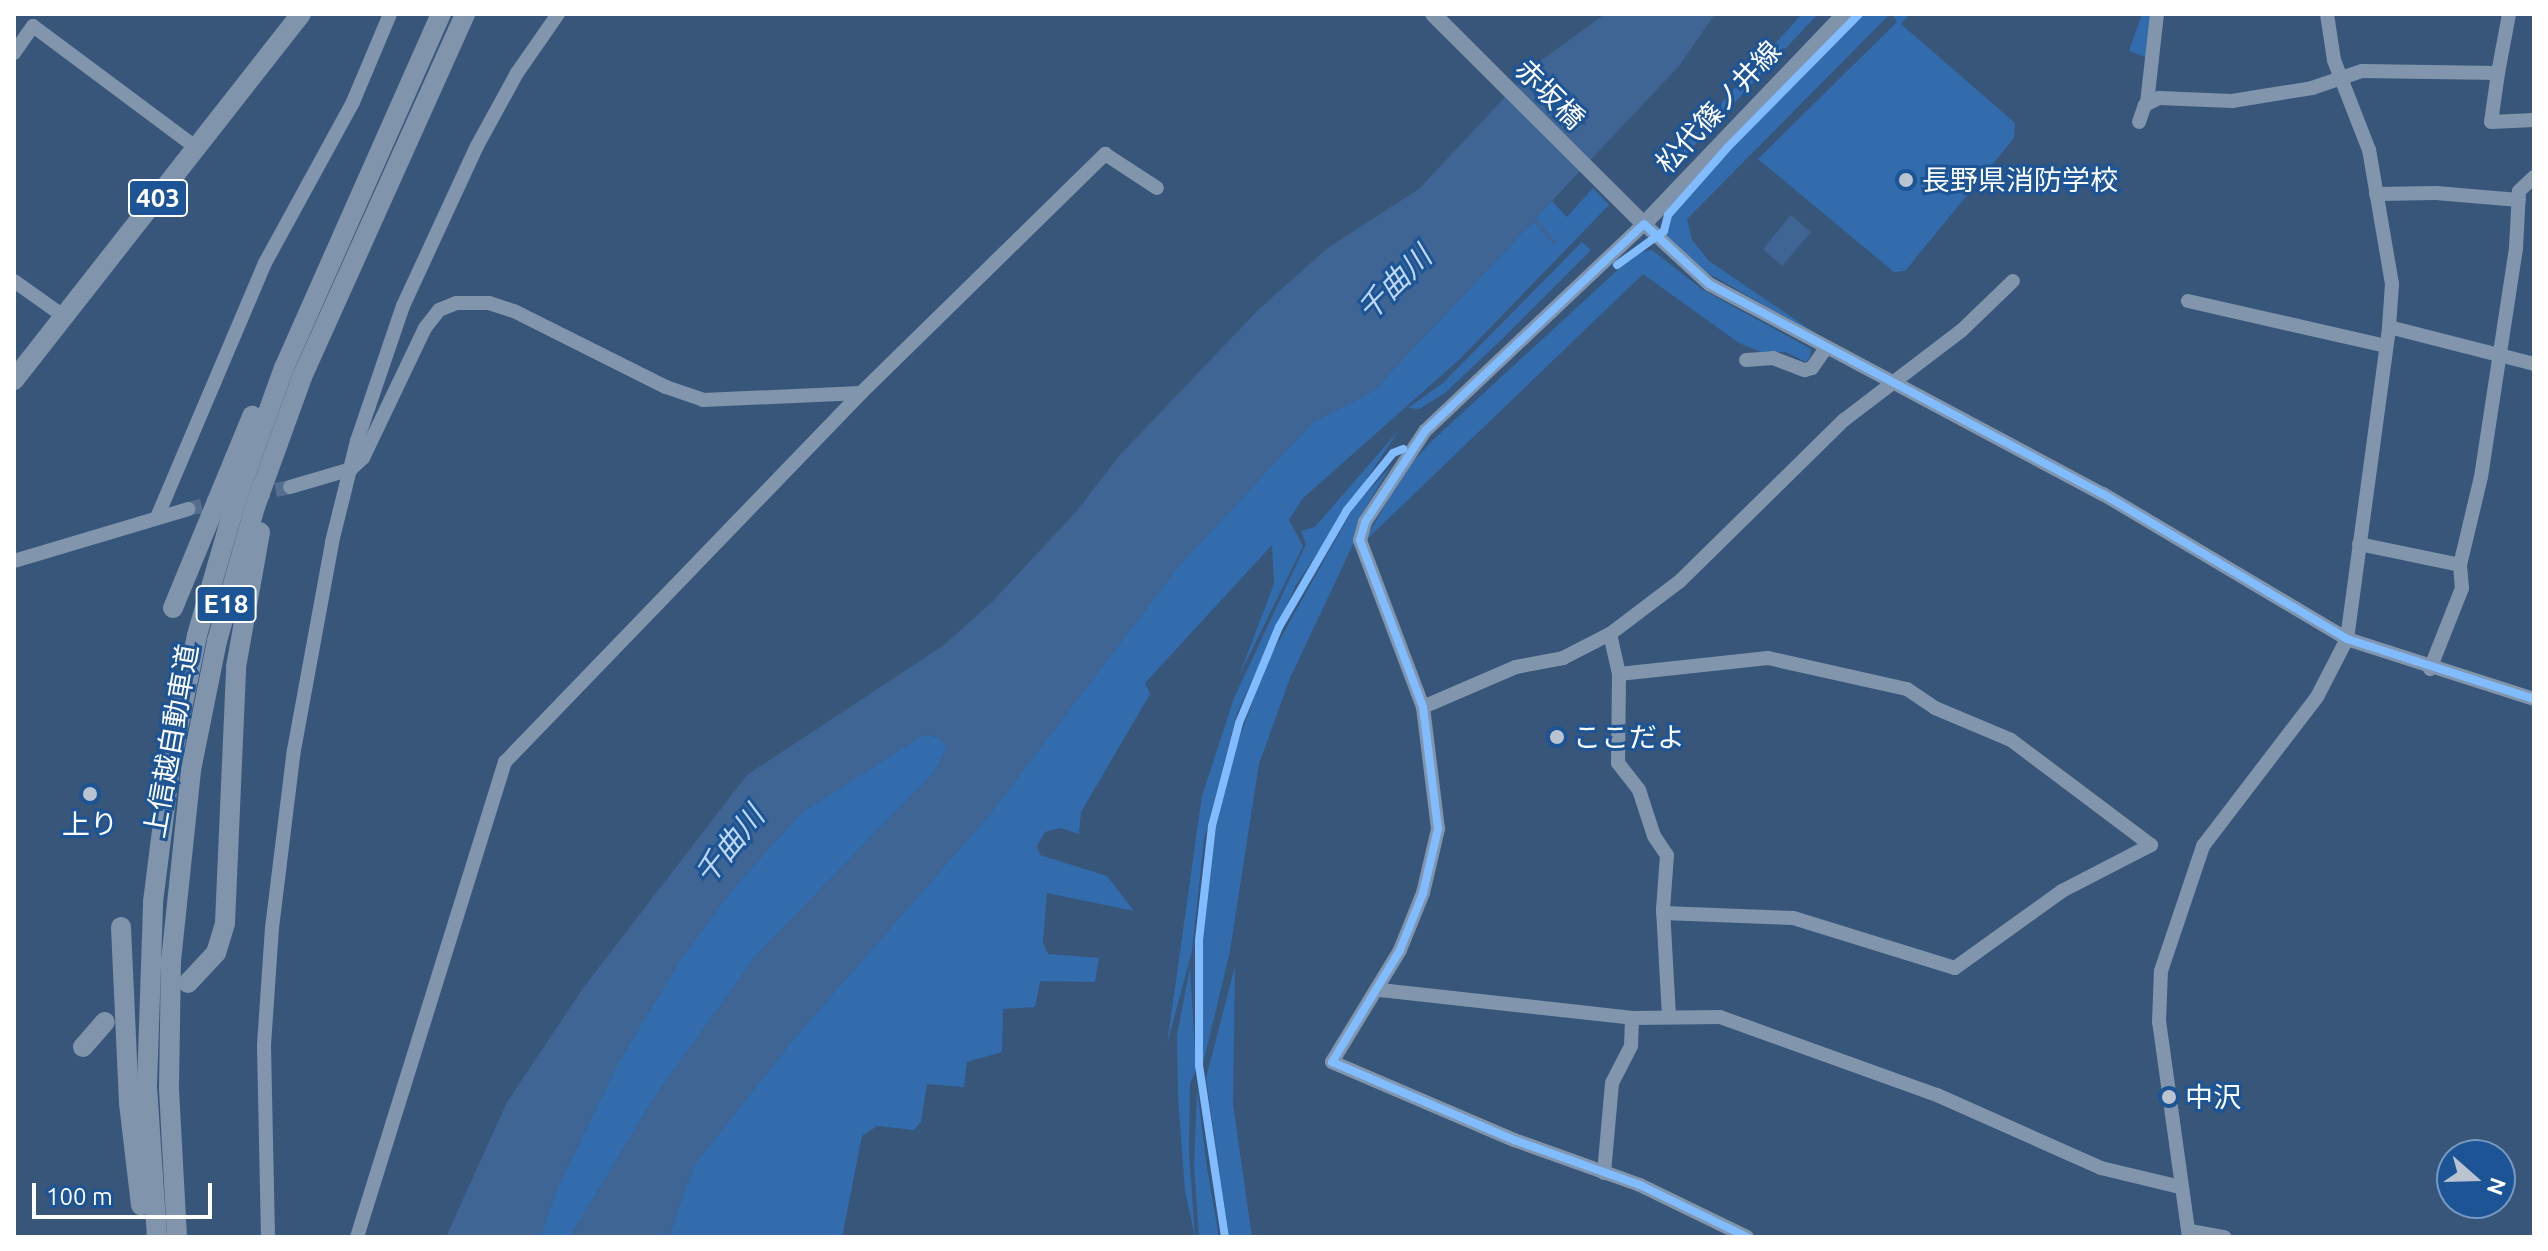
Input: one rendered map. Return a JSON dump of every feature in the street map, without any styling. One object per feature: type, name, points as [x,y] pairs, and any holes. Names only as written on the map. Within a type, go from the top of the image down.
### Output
[{"type":"highway","name":"403","points":[[14,380],[301,14]]},
{"type":"highway","name":"上信越自動車道","points":[[157,1237],[147,1086],[149,963],[160,836],[182,700],[215,569],[258,436],[370,167],[441,14]]},
{"type":"highway","name":"上信越自動車道","points":[[177,1237],[169,1024],[175,900],[191,770],[234,573],[326,318],[465,14]]},
{"type":"highway","points":[[173,608],[280,353],[370,167]]},
{"type":"highway","points":[[188,983],[216,953],[225,923],[233,715],[245,603],[267,506],[326,318]]},
{"type":"highway","points":[[121,927],[129,1103],[146,1237]]},
{"type":"highway","points":[[83,1047],[105,1022]]},
{"type":"main road","name":"赤坂橋","points":[[1433,14],[1644,224]]},
{"type":"main road","name":"松代篠ノ井線","points":[[1644,224],[1845,14]]},
{"type":"street","points":[[158,515],[265,263],[353,102],[390,14]]},
{"type":"street","points":[[268,1237],[264,1045],[279,861],[315,626],[351,469],[383,361],[437,227],[517,73],[558,14]]},
{"type":"street","points":[[2139,122],[2147,103],[2157,14]]},
{"type":"street","points":[[2224,1237],[2190,1234],[2180,1187],[2158,998],[2173,927],[2203,846],[2317,697],[2347,639],[2389,327],[2392,284],[2369,150],[2327,32],[2327,14]]},
{"type":"street","points":[[2509,14],[2491,122],[2534,120]]},
{"type":"street","points":[[14,53],[33,26],[198,149]]},
{"type":"street","points":[[2147,103],[2159,98],[2232,101],[2272,96],[2362,71],[2498,73]]},
{"type":"street","points":[[357,1237],[505,762],[861,393],[1105,154],[1157,188]]},
{"type":"street","points":[[2430,669],[2462,588],[2460,565],[2499,357],[2519,191],[2534,177]]},
{"type":"street","points":[[2376,194],[2436,193],[2519,200]]},
{"type":"street","points":[[1747,1237],[1604,1173],[1332,1062],[1380,990],[1423,893],[1438,829],[1423,707],[1360,540],[1365,522],[1425,431],[1644,224],[1709,284],[2103,494],[2347,639],[2430,669],[2534,699]]},
{"type":"street","points":[[14,281],[62,315]]},
{"type":"street","points":[[1423,707],[1516,667],[1563,658],[1610,634],[1680,581],[1844,420],[1895,385],[2013,281]]},
{"type":"street","points":[[2188,301],[2386,346]]},
{"type":"street","points":[[290,487],[351,469],[363,458],[425,328],[439,310],[456,303],[489,303],[514,311],[666,387],[703,400],[861,393]]},
{"type":"street","points":[[2389,327],[2534,364]]},
{"type":"street","points":[[1746,360],[1773,358],[1805,370],[1812,368],[1826,348]]},
{"type":"street","points":[[14,561],[158,515],[188,509]]},
{"type":"street","points":[[2359,544],[2460,565]]},
{"type":"street","points":[[1610,634],[1619,674],[1618,763],[1639,790],[1654,836],[1667,855],[1663,913],[1669,1016]]},
{"type":"street","points":[[1619,674],[1768,658],[1907,689],[1935,708],[2011,740],[2151,845],[2062,891],[1955,968],[1793,918],[1663,913]]},
{"type":"street","points":[[1380,990],[1632,1018],[1720,1017],[1937,1095],[2101,1168],[2180,1187]]},
{"type":"street","points":[[1604,1173],[1612,1083],[1631,1046],[1632,1018]]},
{"type":"shaded area","points":[[1802,14],[1818,14],[1672,169],[1668,162]]},
{"type":"shaded area","points":[[1860,14],[1890,14],[1687,219],[1692,240],[1709,261],[1824,339],[1699,268],[1666,240],[1666,231],[1671,215],[1754,115]]},
{"type":"shaded area","points":[[1892,14],[1909,14],[1901,24],[2015,123],[2014,138],[1905,271],[1894,272],[1758,159],[1897,22]]},
{"type":"shaded area","points":[[2142,14],[2154,14],[2150,59],[2129,51]]},
{"type":"shaded area","points":[[1593,188],[1609,205],[1460,359],[1302,499],[1289,520],[1303,546],[1239,676],[1274,584],[1272,545],[1145,683],[1150,694],[1081,812],[1079,834],[1061,828],[1045,832],[1037,846],[1040,855],[1107,876],[1134,911],[1047,893],[1043,943],[1048,954],[1099,958],[1095,982],[1040,981],[1035,1007],[1003,1009],[1002,1052],[967,1062],[964,1087],[927,1084],[921,1122],[914,1130],[877,1126],[862,1136],[842,1237],[669,1237],[694,1165],[796,1036],[989,815],[1181,563],[1313,422],[1373,391],[1552,201],[1567,217]]},
{"type":"shaded area","points":[[1582,242],[1591,250],[1500,341],[1445,393],[1419,409],[1408,408],[1444,382]]},
{"type":"shaded area","points":[[1652,250],[1703,290],[1811,349],[1810,357],[1806,362],[1786,352],[1761,352],[1739,343],[1643,274],[1364,542],[1405,470],[1433,440],[1636,253]]},
{"type":"shaded area","points":[[1399,430],[1296,585],[1237,713],[1204,839],[1192,951],[1167,1044],[1202,796],[1234,698],[1306,544],[1301,531],[1315,527]]},
{"type":"shaded area","points":[[1391,466],[1360,517],[1355,540],[1290,678],[1259,764],[1230,951],[1203,1064],[1203,932],[1216,827],[1237,745],[1267,662],[1354,507]]},
{"type":"shaded area","points":[[923,735],[939,737],[947,748],[933,774],[758,953],[654,1098],[570,1237],[540,1237],[558,1187],[618,1063],[682,957],[735,886],[801,813]]},
{"type":"shaded area","points":[[1235,966],[1233,1104],[1252,1237],[1229,1237],[1206,1078]]},
{"type":"shaded area","points":[[1190,967],[1196,1069],[1190,1084],[1189,1152],[1195,1237],[1185,1191],[1178,1098],[1177,1035]]},
{"type":"shaded area","points":[[1197,1089],[1219,1237],[1199,1237],[1194,1166]]},
{"type":"water","name":"千曲川","points":[[1605,14],[1715,14],[1679,66],[1373,391],[1313,422],[1181,563],[989,815],[796,1036],[694,1165],[669,1237],[570,1237],[654,1098],[758,953],[933,774],[947,748],[939,737],[923,735],[801,813],[735,886],[682,957],[618,1063],[558,1187],[540,1237],[446,1237],[507,1102],[583,988],[747,775],[944,645],[992,602],[1075,513],[1120,455],[1259,309],[1329,247],[1419,189],[1536,64]]},
{"type":"water","points":[[1791,215],[1811,232],[1782,266],[1763,249]]},
{"type":"waterway","points":[[1532,217],[1554,242]]},
{"type":"tunnel","points":[[255,494],[290,487]]},
{"type":"tunnel","points":[[188,509],[223,501]]},
{"type":"cycle path","points":[[1617,265],[1664,231],[1668,215],[1727,148],[1859,14]]},
{"type":"cycle path","points":[[1747,1237],[1640,1185],[1514,1140],[1332,1062],[1400,950],[1423,893],[1438,829],[1423,707],[1360,540],[1365,522],[1425,431],[1644,224],[1709,284],[2103,494],[2347,639],[2534,699]]},
{"type":"cycle path","points":[[1225,1237],[1199,1066],[1199,940],[1212,826],[1239,723],[1279,627],[1347,510],[1393,453],[1403,449]]},
{"type":"place","name":"長野県消防学校","points":[[1906,180]]},
{"type":"place","name":"ここだよ","points":[[1557,737]]},
{"type":"place","name":"上り","points":[[90,794]]},
{"type":"place","name":"中沢","points":[[2169,1097]]}]
